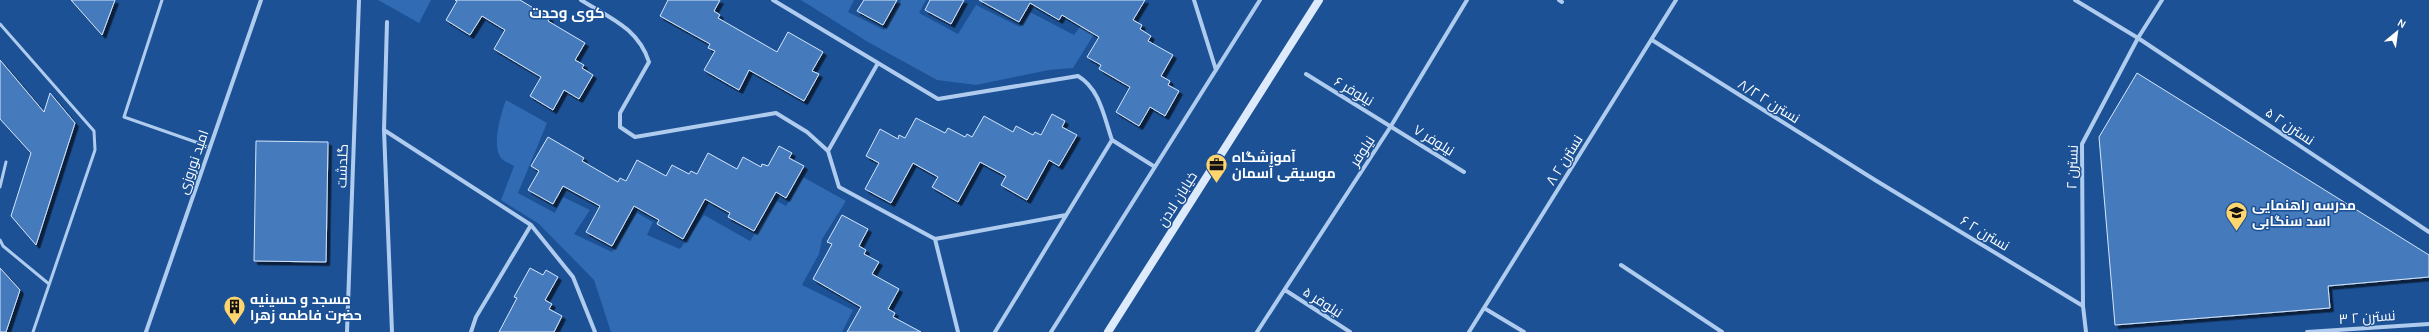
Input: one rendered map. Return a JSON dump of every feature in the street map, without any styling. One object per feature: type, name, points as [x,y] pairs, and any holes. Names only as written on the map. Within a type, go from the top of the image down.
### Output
[{"type":"street","name":"امید نوروزی","points":[[146,332],[261,0]]},
{"type":"street","name":"گلدشت","points":[[347,332],[359,0]]},
{"type":"street","points":[[581,0],[631,31],[644,46],[649,62],[620,112],[620,127],[635,137],[776,113],[807,132],[828,151],[839,187],[935,239],[1066,215]]},
{"type":"street","points":[[773,0],[938,99],[1078,76],[1089,82],[1099,101],[1112,140],[1155,167]]},
{"type":"street","points":[[1194,0],[1216,70]]},
{"type":"street","points":[[1051,332],[1216,70],[1257,2],[1260,0]]},
{"type":"street","name":"خیابان لادن","points":[[1108,332],[1319,0]]},
{"type":"street","name":"نیلوفر","points":[[1258,332],[1391,126],[1467,0]]},
{"type":"street","name":"۸ نسترن ۲","points":[[1469,332],[1676,0]]},
{"type":"street","points":[[2075,0],[2138,38]]},
{"type":"street","name":"نسترن ۲","points":[[2086,332],[2083,306],[2082,144],[2138,38],[2162,0]]},
{"type":"street","points":[[387,22],[384,130],[392,332]]},
{"type":"street","name":"۵ نسترن ۲","points":[[2138,38],[2429,232]]},
{"type":"street","name":"۸/۲ نسترن ۲","points":[[1652,40],[1875,180]]},
{"type":"street","points":[[828,151],[878,63]]},
{"type":"street","name":"۶ نیلوفر","points":[[1306,74],[1391,126]]},
{"type":"street","name":"۷ نیلوفر","points":[[1391,126],[1464,172]]},
{"type":"street","points":[[384,130],[531,225],[573,277],[595,332]]},
{"type":"street","points":[[995,332],[1112,140]]},
{"type":"street","name":"۶ نسترن ۲","points":[[1875,180],[2083,306]]},
{"type":"street","points":[[471,332],[476,317],[531,225]]},
{"type":"street","points":[[935,239],[958,332]]},
{"type":"street","points":[[1621,265],[1722,332]]},
{"type":"street","name":"۵ نیلوفر","points":[[1284,290],[1350,332]]},
{"type":"street","points":[[1484,308],[1524,332]]},
{"type":"street","name":"۳ نسترن ۲","points":[[2307,332],[2429,324]]},
{"type":"lane","points":[[162,0],[124,117],[210,148]]},
{"type":"lane","points":[[0,24],[94,131],[95,150],[33,332]]},
{"type":"lane","points":[[0,187],[6,162]]},
{"type":"lane","points":[[0,240],[3,246],[50,284]]},
{"type":"shaded area","points":[[378,0],[431,0],[419,23]]},
{"type":"shaded area","points":[[801,0],[854,0],[848,12],[884,30],[901,0],[926,0],[919,13],[958,34],[976,5],[1020,27],[1030,12],[1074,35],[1089,14],[1103,20],[1073,68],[1049,70],[976,85],[937,80],[868,42]]},
{"type":"shaded area","points":[[506,100],[547,123],[518,193],[555,213],[563,197],[590,210],[574,234],[612,252],[637,213],[653,222],[647,235],[680,249],[704,215],[750,241],[777,201],[786,206],[803,177],[846,201],[822,239],[819,254],[802,285],[853,310],[842,332],[611,332],[594,280],[539,224],[501,200],[514,166],[503,160],[499,155],[497,148],[498,131]]},
{"type":"building","points":[[71,0],[115,0],[102,35]]},
{"type":"building","points":[[455,0],[520,0],[550,18],[548,21],[585,43],[575,60],[584,65],[582,68],[593,75],[579,99],[564,90],[553,110],[530,96],[541,77],[494,49],[505,30],[482,16],[470,35],[446,20],[457,1]]},
{"type":"building","points":[[668,0],[720,0],[714,11],[720,15],[718,18],[777,52],[788,32],[823,52],[812,71],[819,74],[804,101],[749,70],[739,90],[704,70],[715,51],[708,48],[710,44],[660,16]]},
{"type":"building","points":[[864,0],[897,0],[883,25],[857,11]]},
{"type":"building","points":[[930,0],[964,0],[951,24],[925,10]]},
{"type":"building","points":[[979,0],[1145,0],[1133,20],[1142,25],[1140,29],[1151,36],[1148,41],[1173,55],[1161,76],[1170,81],[1168,85],[1179,91],[1165,116],[1150,107],[1139,126],[1116,112],[1130,87],[1099,69],[1101,65],[1087,57],[1099,37],[1062,15],[1059,20],[1030,3],[1019,22]]},
{"type":"building","points":[[0,60],[44,112],[50,93],[75,123],[36,245],[11,216],[31,153],[0,119]]},
{"type":"building","points":[[2137,73],[2429,255],[2429,277],[2328,286],[2330,308],[2115,325],[2099,137]]},
{"type":"building","points":[[1052,114],[1065,121],[1062,127],[1077,135],[1059,166],[1049,160],[1027,200],[1001,185],[1006,176],[980,162],[958,202],[932,187],[938,177],[913,163],[891,203],[865,189],[879,163],[866,156],[880,129],[898,139],[899,135],[905,138],[916,118],[945,133],[948,128],[965,137],[967,134],[972,137],[984,116],[1013,132],[1016,126],[1033,135],[1035,132],[1041,135]]},
{"type":"building","points":[[548,137],[584,158],[582,161],[618,182],[620,178],[626,181],[637,160],[666,176],[672,165],[689,174],[691,171],[697,174],[708,153],[737,169],[743,157],[761,167],[762,164],[768,166],[779,146],[792,153],[789,158],[804,166],[786,198],[776,192],[754,231],[728,217],[730,213],[705,199],[683,239],[657,224],[659,220],[634,206],[612,246],[586,232],[600,206],[563,186],[553,204],[528,190],[539,171],[531,166]]},
{"type":"building","points":[[256,141],[328,142],[326,262],[254,261]]},
{"type":"building","points":[[842,215],[868,229],[859,246],[866,250],[864,254],[879,262],[872,274],[899,289],[888,309],[895,313],[893,317],[921,332],[847,332],[861,307],[813,279],[832,244],[827,242]]},
{"type":"building","points":[[0,268],[20,290],[6,332],[0,332]]},
{"type":"building","points":[[530,268],[543,275],[546,270],[558,277],[545,300],[552,304],[549,309],[562,316],[554,332],[499,332],[517,298],[514,297]]},
{"type":"place","name":"آموزشگاه موسیقی آسمان","points":[[1216,184]]},
{"type":"place","name":"مدرسه راهنمایی اسد سنگابی","points":[[2236,232]]},
{"type":"place","name":"مسجد و حسینیه حضرت فاطمه زهرا","points":[[234,326]]},
{"type":"district","name":"کوی وحدت","points":[[567,13]]}]
